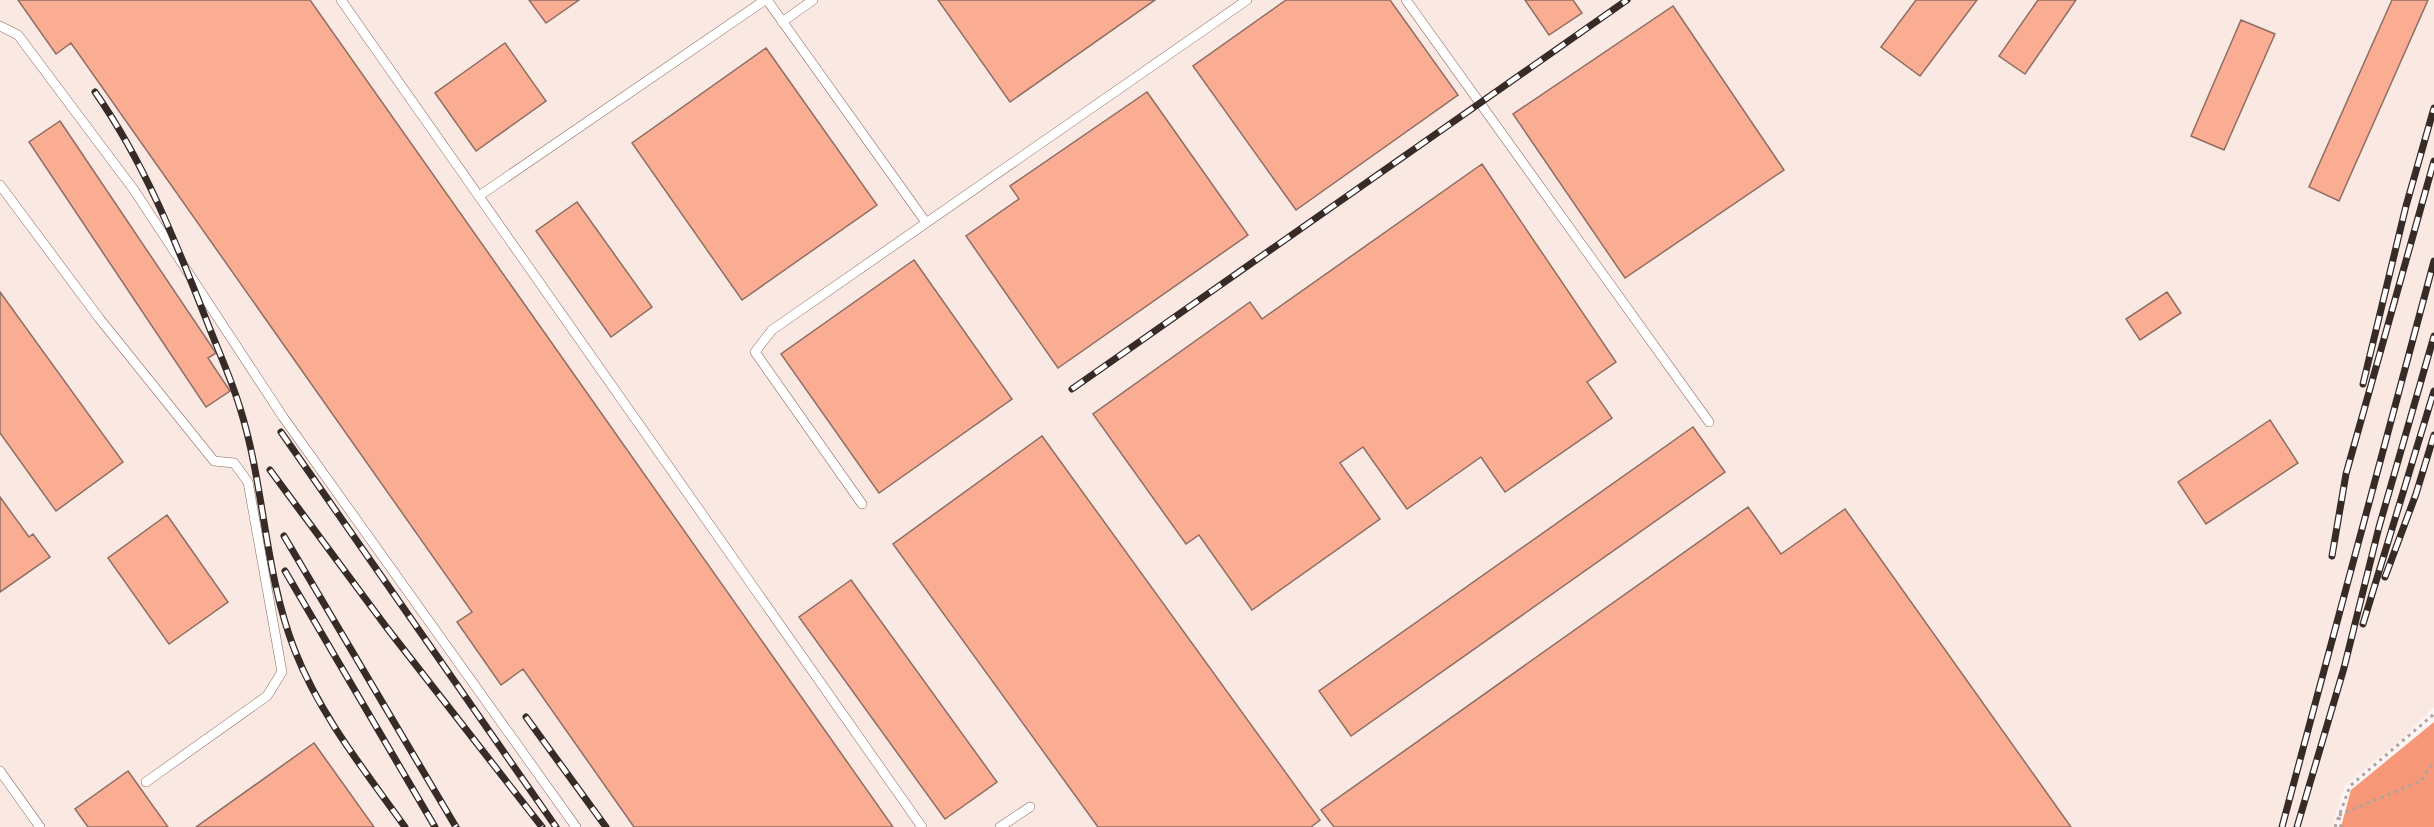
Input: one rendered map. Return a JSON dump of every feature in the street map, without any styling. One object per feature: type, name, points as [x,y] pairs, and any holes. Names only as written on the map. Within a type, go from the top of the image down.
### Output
[{"type":"lane","points":[[341,0],[922,827]]},
{"type":"lane","points":[[479,196],[766,0],[925,221]]},
{"type":"lane","points":[[782,22],[813,0]]},
{"type":"lane","points":[[862,504],[755,352],[772,330],[925,221],[1247,0]]},
{"type":"lane","points":[[1406,0],[1709,422]]},
{"type":"lane","points":[[0,26],[18,35],[134,190],[283,417],[576,827]]},
{"type":"lane","points":[[0,185],[99,318],[214,461],[234,463],[248,482],[282,672],[267,696],[146,782]]},
{"type":"lane","points":[[0,771],[40,827]]},
{"type":"lane","points":[[1000,827],[1029,807]]},
{"type":"path","points":[[2335,827],[2350,786],[2434,714]]},
{"type":"path","points":[[2339,815],[2421,780],[2434,761]]},
{"type":"path","points":[[2339,815],[2341,827]]},
{"type":"shaded area","points":[[0,0],[2434,0],[2434,707],[2402,739],[2345,785],[2332,827],[0,827]]},
{"type":"shaded area","points":[[2434,722],[2434,827],[2341,827],[2351,790]]},
{"type":"building","points":[[18,0],[310,0],[893,827],[634,827],[523,669],[501,685],[457,622],[472,612],[71,43],[56,54]]},
{"type":"building","points":[[529,0],[579,0],[546,23]]},
{"type":"building","points":[[938,0],[1155,0],[1010,102]]},
{"type":"building","points":[[1286,0],[1390,0],[1458,95],[1296,210],[1193,66]]},
{"type":"building","points":[[1525,0],[1573,0],[1582,13],[1549,35]]},
{"type":"building","points":[[1916,0],[1977,0],[1920,76],[1881,47]]},
{"type":"building","points":[[2038,0],[2076,0],[2025,74],[1999,56]]},
{"type":"building","points":[[2392,0],[2428,0],[2339,201],[2309,187]]},
{"type":"building","points":[[1673,6],[1784,170],[1625,278],[1513,114]]},
{"type":"building","points":[[2241,20],[2275,34],[2224,150],[2191,136]]},
{"type":"building","points":[[505,43],[546,101],[476,151],[435,93]]},
{"type":"building","points":[[766,48],[877,205],[742,300],[632,143]]},
{"type":"building","points":[[1147,92],[1248,235],[1058,368],[966,236],[1019,199],[1010,186]]},
{"type":"building","points":[[60,121],[216,353],[208,358],[230,391],[206,407],[29,142]]},
{"type":"building","points":[[1482,164],[1616,362],[1587,382],[1612,418],[1505,492],[1481,457],[1407,509],[1363,447],[1340,463],[1380,519],[1252,610],[1199,535],[1186,544],[1093,414],[1250,302],[1262,319]]},
{"type":"building","points":[[577,202],[652,307],[611,337],[536,231]]},
{"type":"building","points":[[914,260],[1012,399],[879,493],[781,354]]},
{"type":"building","points":[[0,292],[123,462],[56,511],[0,433]]},
{"type":"building","points":[[2167,292],[2181,313],[2140,340],[2126,319]]},
{"type":"building","points":[[2270,420],[2298,463],[2206,524],[2178,482]]},
{"type":"building","points":[[1693,427],[1725,472],[1351,736],[1319,691]]},
{"type":"building","points":[[1042,436],[1320,820],[1311,827],[1098,827],[893,544]]},
{"type":"building","points":[[0,497],[29,537],[33,534],[50,557],[0,592]]},
{"type":"building","points":[[1748,507],[1781,554],[1845,509],[2071,827],[1334,827],[1321,810]]},
{"type":"building","points":[[167,515],[228,602],[169,644],[108,558]]},
{"type":"building","points":[[851,580],[997,782],[945,819],[799,617]]},
{"type":"building","points":[[314,743],[374,827],[196,827]]},
{"type":"building","points":[[128,771],[168,827],[88,827],[75,809]]},
{"type":"railway","points":[[1072,389],[1627,0]]},
{"type":"railway","points":[[95,92],[129,146],[157,202],[240,408],[255,468],[277,591],[285,621],[305,675],[330,720],[405,827]]},
{"type":"railway","points":[[2363,384],[2406,206],[2434,108]]},
{"type":"railway","points":[[2332,556],[2346,474],[2434,161]]},
{"type":"railway","points":[[2282,827],[2434,261]]},
{"type":"railway","points":[[2297,827],[2344,668],[2379,527],[2434,336]]},
{"type":"railway","points":[[2363,624],[2434,391]]},
{"type":"railway","points":[[281,432],[556,827]]},
{"type":"railway","points":[[2385,577],[2416,494],[2434,435]]},
{"type":"railway","points":[[270,470],[387,628],[542,827]]},
{"type":"railway","points":[[284,536],[456,827]]},
{"type":"railway","points":[[285,571],[435,827]]},
{"type":"railway","points":[[526,717],[606,827]]}]
